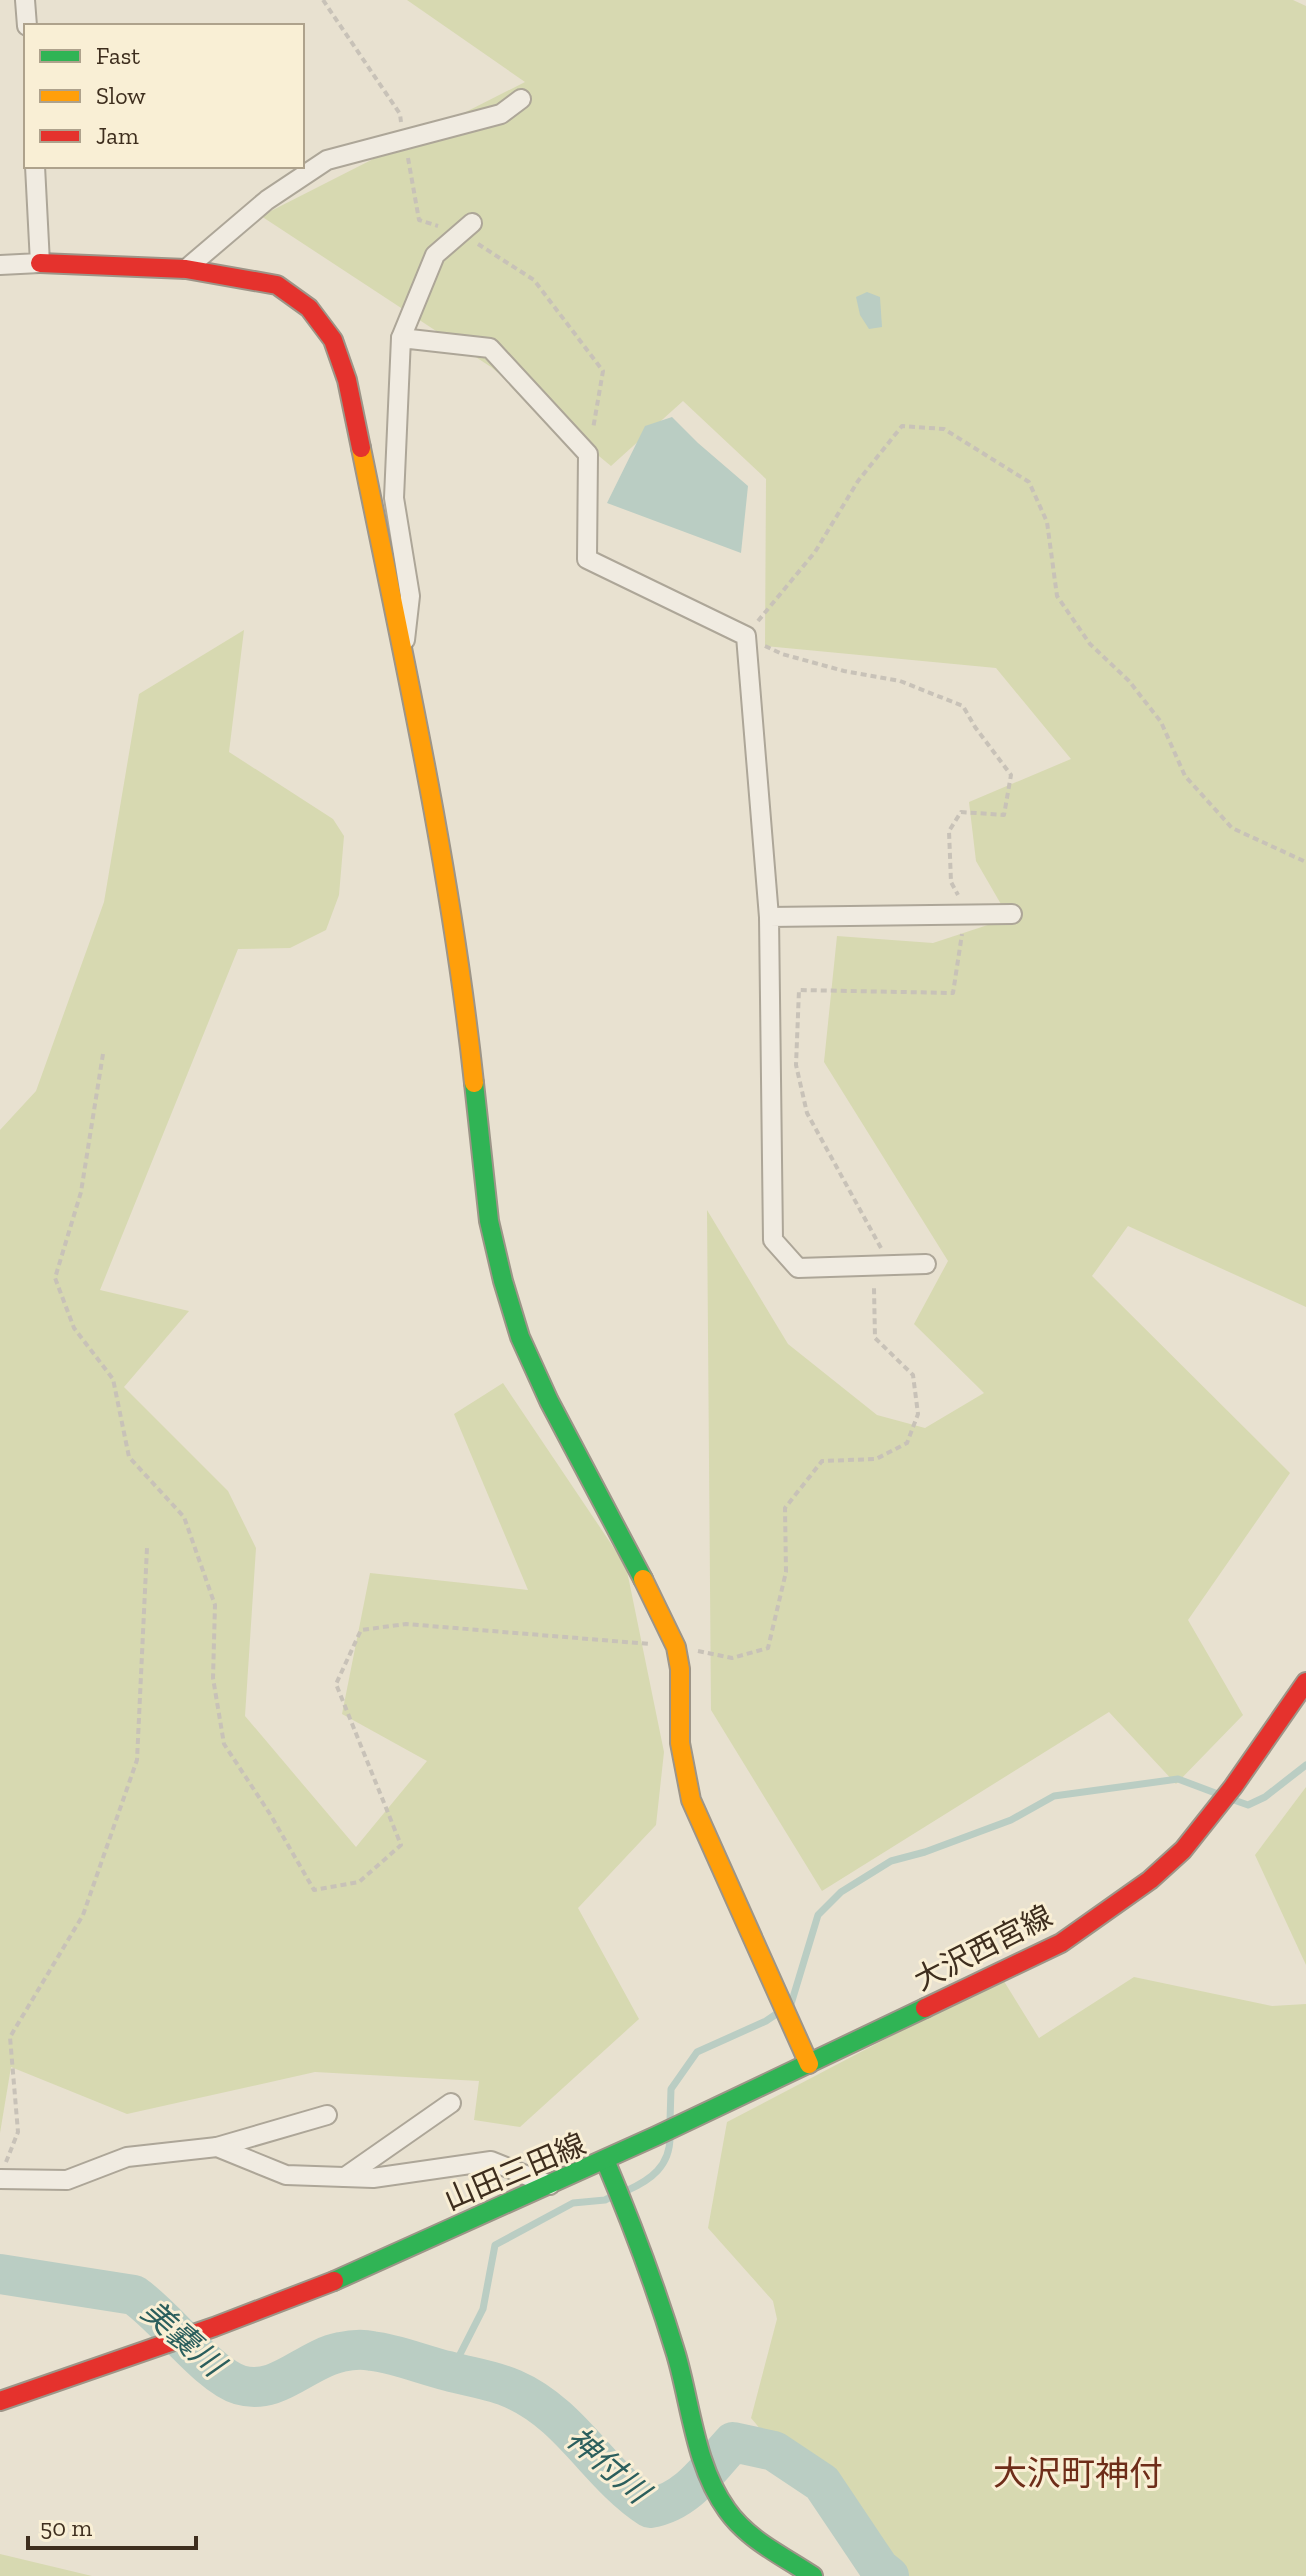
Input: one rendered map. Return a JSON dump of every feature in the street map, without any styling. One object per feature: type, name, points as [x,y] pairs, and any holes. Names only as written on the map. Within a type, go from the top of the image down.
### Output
[{"type":"street","points":[[25,0],[27,24]]},
{"type":"street","points":[[186,269],[267,200],[327,160],[501,114],[521,99]]},
{"type":"street","points":[[35,168],[40,263]]},
{"type":"street","points":[[403,657],[410,596],[394,498],[401,338],[435,255],[472,223]]},
{"type":"street","points":[[0,265],[40,263],[186,269],[277,285],[309,308],[333,340],[347,380],[435,808],[465,998],[489,1221],[503,1281],[520,1337],[549,1401],[676,1647],[680,1669],[680,1743],[691,1800],[809,2064]]},
{"type":"street","points":[[401,338],[490,348],[588,454],[587,559],[746,636],[769,917],[773,1240],[798,1268],[926,1264]]},
{"type":"street","points":[[769,917],[1012,914]]},
{"type":"street","name":"大沢西宮線","points":[[605,2160],[1061,1943],[1150,1880],[1183,1850],[1233,1787],[1306,1682]]},
{"type":"street","points":[[345,2177],[451,2103]]},
{"type":"street","points":[[0,2179],[67,2180],[127,2157],[217,2147],[327,2115]]},
{"type":"street","points":[[217,2147],[286,2175],[373,2178],[491,2161],[550,2185]]},
{"type":"street","name":"山田三田線","points":[[0,2401],[328,2284],[605,2160],[639,2239],[715,2489],[737,2523],[813,2576]]},
{"type":"path","points":[[961,901],[951,882],[949,831],[961,812],[1004,815],[1011,775],[963,706],[900,681],[844,671],[782,654],[746,636],[815,552],[858,481],[902,426],[944,429],[1029,482],[1047,522],[1057,596],[1090,644],[1129,681],[1161,722],[1185,776],[1232,828],[1306,862]]},
{"type":"path","points":[[885,1258],[876,1236],[807,1113],[796,1065],[799,990],[953,993],[964,924]]},
{"type":"path","points":[[103,1054],[81,1192],[55,1278],[74,1328],[113,1379],[129,1457],[184,1517],[215,1605],[213,1678],[224,1744],[270,1814],[314,1890],[359,1882],[401,1845],[336,1684],[361,1630],[406,1624],[581,1637],[676,1647],[732,1658],[768,1648],[786,1572],[785,1508],[822,1461],[876,1459],[907,1443],[918,1414],[913,1375],[875,1338],[874,1288],[882,1278]]},
{"type":"path","points":[[0,2179],[18,2132],[10,2037],[83,1915],[137,1760],[147,1548]]},
{"type":"green space","points":[[407,0],[1293,0],[1306,6],[1306,1307],[1128,1226],[1092,1276],[1290,1473],[1188,1620],[1243,1715],[1176,1784],[1109,1712],[822,1891],[711,1710],[707,1210],[788,1344],[877,1415],[925,1428],[984,1393],[914,1324],[948,1261],[824,1062],[837,936],[933,943],[1009,918],[976,861],[969,802],[1071,759],[996,668],[765,646],[766,479],[683,401],[611,466],[491,367],[261,216],[525,82]]},
{"type":"green space","points":[[244,630],[229,752],[333,819],[344,836],[339,895],[326,930],[290,948],[238,949],[100,1290],[189,1311],[124,1387],[228,1491],[256,1548],[245,1716],[356,1847],[427,1761],[342,1714],[370,1573],[528,1590],[454,1414],[503,1383],[626,1566],[664,1752],[656,1825],[578,1908],[639,2019],[520,2127],[474,2120],[479,2081],[315,2072],[127,2114],[11,2067],[0,2133],[0,1130],[36,1091],[104,902],[139,694]]},
{"type":"green space","points":[[1306,1787],[1306,1965],[1255,1855]]},
{"type":"green space","points":[[1134,1977],[1272,2006],[1306,2004],[1306,2576],[884,2576],[751,2418],[777,2319],[773,2301],[708,2228],[727,2122],[1002,1978],[1039,2038]]},
{"type":"green space","points":[[0,2554],[92,2576],[0,2576]]},
{"type":"shaded area","points":[[867,292],[880,297],[882,327],[869,329],[860,315],[856,297]]},
{"type":"shaded area","points":[[672,417],[748,486],[741,553],[607,503],[645,426]]},
{"type":"waterway","points":[[1234,1800],[1248,1805],[1265,1797],[1306,1765]]},
{"type":"waterway","points":[[670,2121],[671,2089],[697,2052],[766,2021],[791,2004],[818,1915],[841,1892],[891,1861],[925,1852],[1011,1820],[1054,1796],[1178,1779],[1218,1794]]},
{"type":"waterway","points":[[626,2191],[643,2182],[663,2164],[670,2137]]},
{"type":"waterway","points":[[451,2372],[483,2309],[495,2245],[573,2203],[605,2200],[615,2195]]},
{"type":"waterway","name":"神付川","points":[[0,2274],[134,2295],[214,2370],[240,2385],[267,2385],[328,2356],[345,2351],[368,2350],[505,2386],[552,2414],[615,2479],[650,2508],[663,2505],[686,2491],[733,2442],[774,2451],[822,2483],[879,2568],[889,2576]]},
{"type":"traffic: fast","points":[[474,1083],[489,1221],[520,1337],[549,1401],[643,1579]]},
{"type":"traffic: fast","points":[[334,2281],[656,2136],[925,2008]]},
{"type":"traffic: fast","points":[[605,2160],[660,2305],[676,2354],[695,2435],[716,2493],[745,2530],[813,2576]]},
{"type":"traffic: slow","points":[[361,448],[439,844],[453,923],[474,1083]]},
{"type":"traffic: slow","points":[[643,1579],[676,1647],[680,1669],[680,1743],[691,1800],[809,2064]]},
{"type":"traffic: jam","points":[[40,263],[186,269],[277,285],[309,308],[333,340],[347,380],[361,448]]},
{"type":"traffic: jam","points":[[925,2008],[1061,1943],[1150,1880],[1183,1850],[1233,1787],[1306,1682]]},
{"type":"traffic: jam","points":[[0,2401],[214,2327],[334,2281]]},
{"type":"district","name":"大沢町神付","points":[[1078,2473]]},
{"type":"water label","name":"美嚢川","points":[[183,2338]]}]
